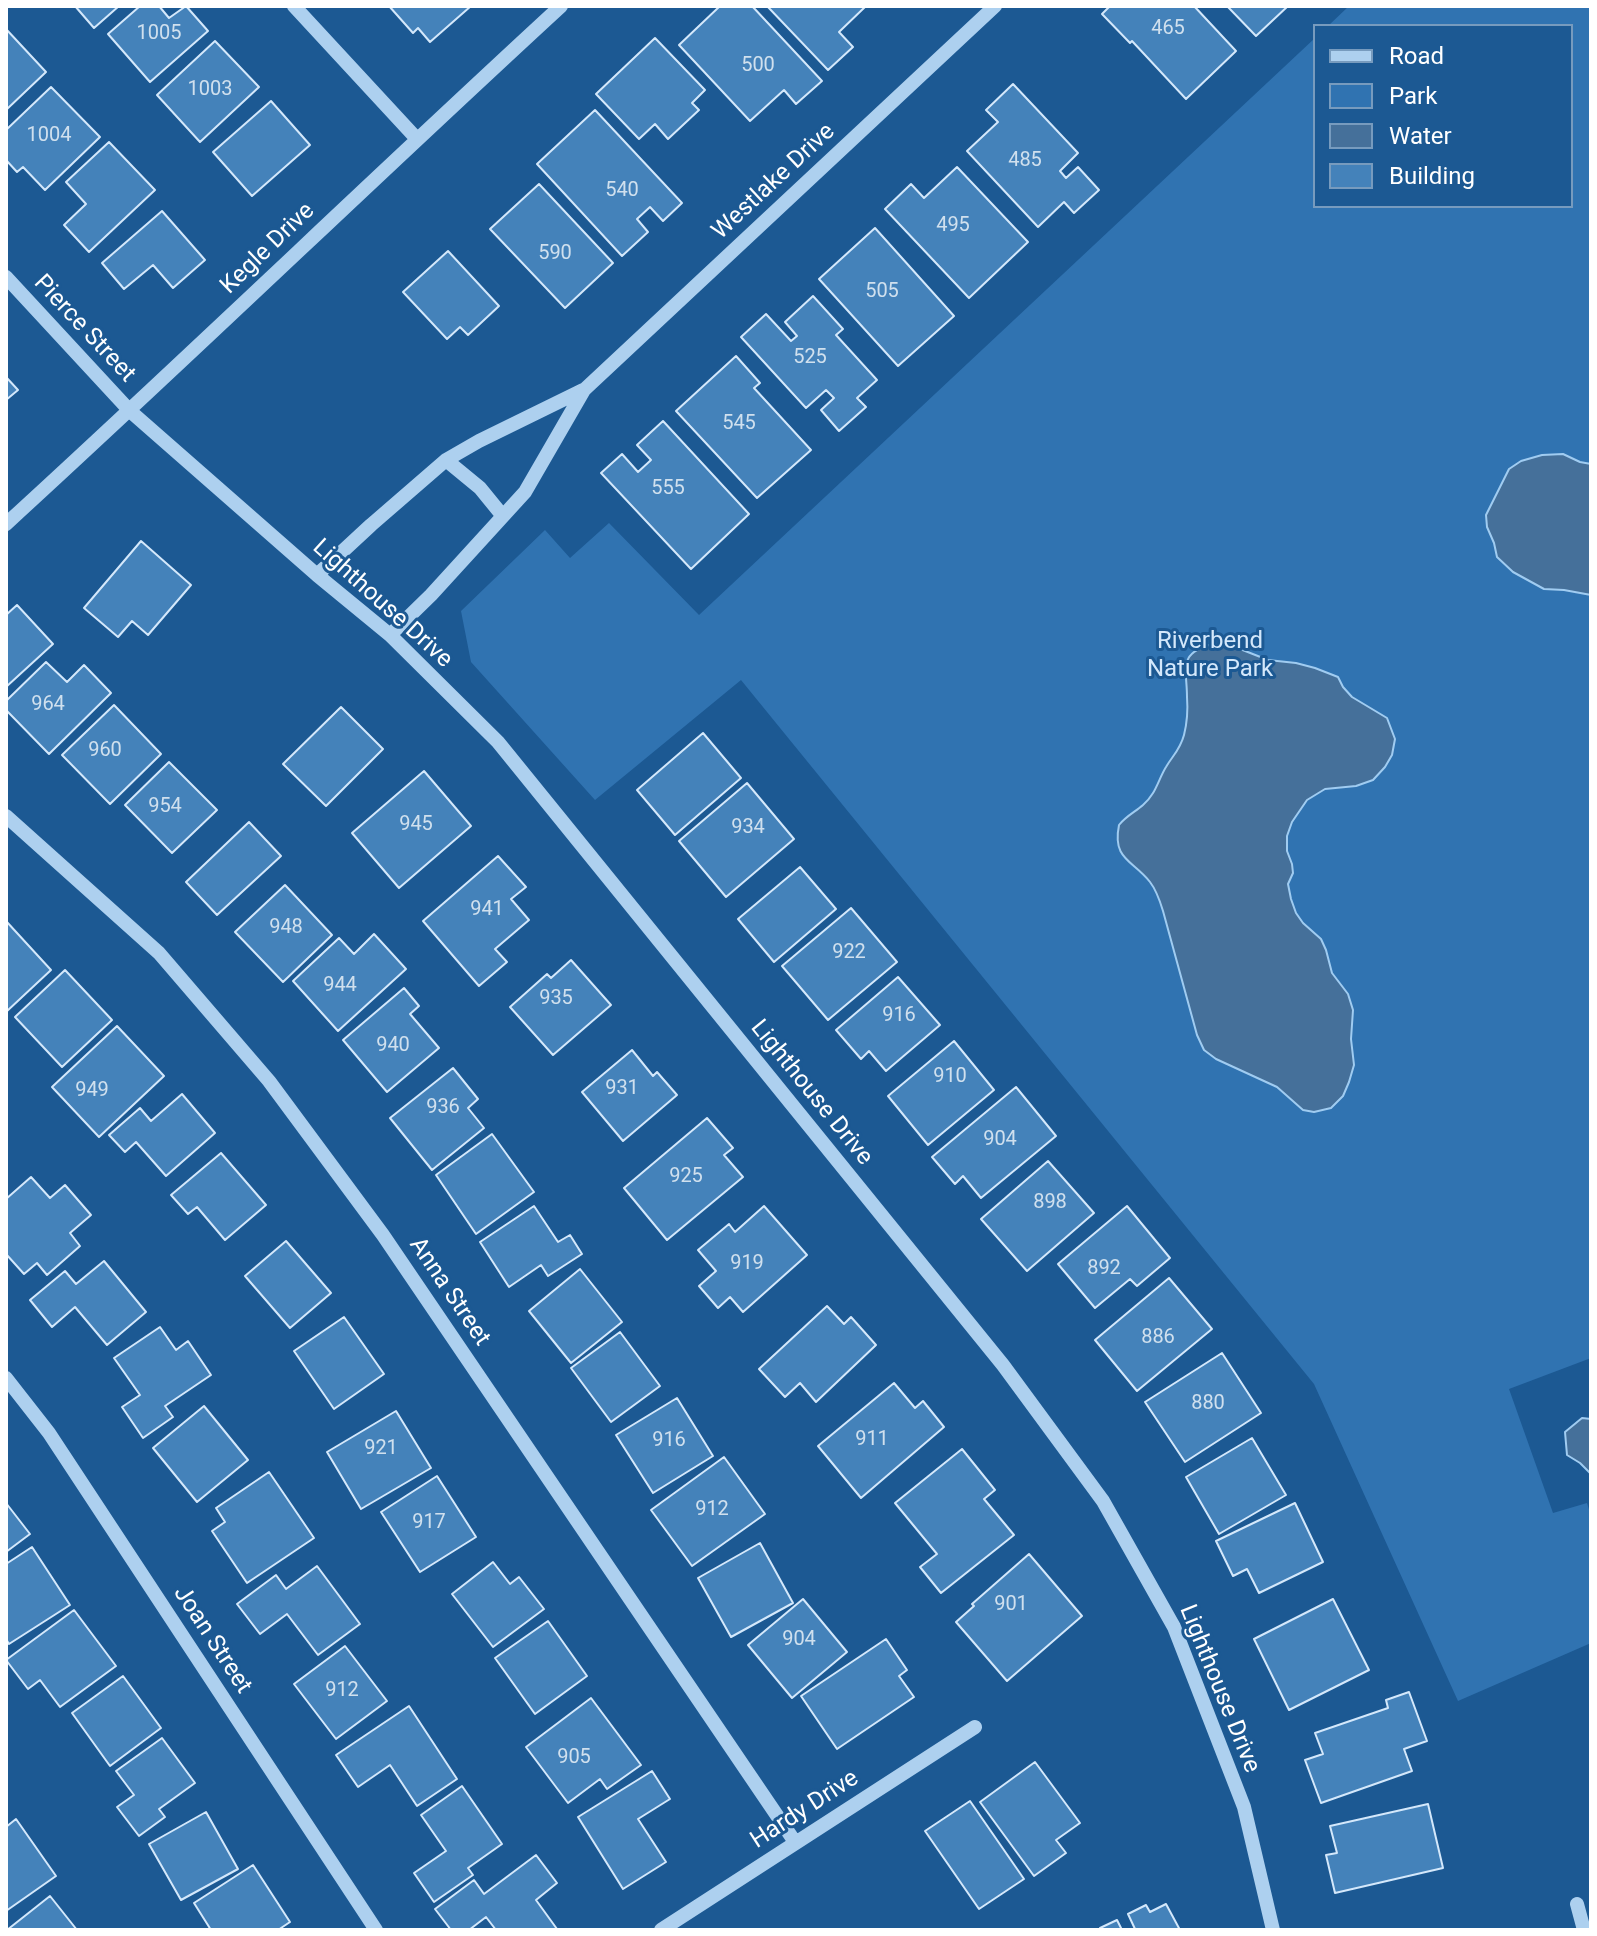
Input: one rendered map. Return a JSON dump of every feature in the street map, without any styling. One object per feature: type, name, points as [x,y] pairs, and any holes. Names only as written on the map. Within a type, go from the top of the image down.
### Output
[{"type":"street","points":[[294,6],[417,139]]},
{"type":"street","name":"Kegle Drive","points":[[6,524],[561,6]]},
{"type":"street","name":"Westlake Drive","points":[[390,635],[525,492],[584,390],[995,6]]},
{"type":"street","name":"Pierce Street","points":[[6,277],[130,411]]},
{"type":"street","name":"Westlake Drive","points":[[317,575],[446,460],[584,390]]},
{"type":"street","name":"Lighthouse Drive","points":[[130,411],[390,635],[498,742],[1003,1365],[1103,1501],[1174,1627],[1244,1807],[1273,1930]]},
{"type":"street","points":[[446,460],[480,488],[502,515]]},
{"type":"street","name":"Anna Street","points":[[6,816],[159,953],[269,1081],[383,1235],[795,1842]]},
{"type":"street","name":"Joan Street","points":[[6,1378],[49,1433],[376,1930]]},
{"type":"street","name":"Hardy Drive","points":[[661,1930],[975,1727]]},
{"type":"street","points":[[1577,1904],[1584,1930]]},
{"type":"green space","name":"Riverbend Nature Park","points":[[1349,6],[1591,6],[1591,1358],[1509,1389],[1553,1513],[1587,1503],[1591,1516],[1591,1643],[1458,1701],[1314,1384],[741,680],[595,800],[471,662],[461,611],[545,530],[570,558],[609,523],[699,615],[1313,40],[1313,208],[1573,208],[1573,24],[1330,24]]},
{"type":"water","points":[[1563,454],[1591,464],[1591,595],[1544,589],[1513,572],[1497,557],[1487,527],[1486,515],[1509,469],[1521,461],[1542,455]]},
{"type":"water","points":[[1213,644],[1235,647],[1268,660],[1315,668],[1338,677],[1352,697],[1387,718],[1395,739],[1392,755],[1373,780],[1356,786],[1325,789],[1307,800],[1292,822],[1287,836],[1287,851],[1293,873],[1288,884],[1296,913],[1321,939],[1332,973],[1348,994],[1353,1010],[1351,1039],[1354,1065],[1349,1082],[1343,1096],[1331,1108],[1314,1112],[1303,1110],[1277,1087],[1216,1059],[1204,1050],[1197,1035],[1158,896],[1150,882],[1121,853],[1118,846],[1119,825],[1151,796],[1182,740],[1187,716],[1186,663],[1194,652]]},
{"type":"water","points":[[1582,1418],[1591,1419],[1591,1474],[1567,1455],[1565,1432]]},
{"type":"building","points":[[75,6],[119,6],[94,28]]},
{"type":"building","points":[[140,6],[159,6],[169,18],[186,6],[208,31],[150,82],[108,34]]},
{"type":"building","points":[[389,6],[471,6],[430,42],[418,28],[413,33]]},
{"type":"building","points":[[720,6],[752,6],[822,81],[796,104],[784,90],[750,121],[679,45]]},
{"type":"building","points":[[767,6],[866,6],[839,32],[853,47],[828,70]]},
{"type":"building","points":[[1110,6],[1194,6],[1236,51],[1186,99],[1102,14]]},
{"type":"building","points":[[1227,6],[1288,6],[1256,36]]},
{"type":"building","points":[[6,29],[46,72],[6,110]]},
{"type":"building","points":[[655,38],[705,90],[692,103],[699,110],[668,139],[655,124],[639,139],[596,94]]},
{"type":"building","points":[[215,41],[259,87],[200,142],[157,95]]},
{"type":"building","points":[[1013,84],[1078,153],[1060,171],[1066,178],[1078,167],[1099,190],[1074,213],[1064,202],[1038,227],[967,151],[998,122],[986,110]]},
{"type":"building","points":[[51,87],[100,137],[45,190],[23,167],[17,172],[6,160],[6,130]]},
{"type":"building","points":[[271,101],[310,145],[252,196],[213,152]]},
{"type":"building","points":[[595,110],[682,203],[663,221],[650,207],[637,219],[648,232],[622,256],[537,164]]},
{"type":"building","points":[[109,142],[155,190],[89,252],[64,225],[86,204],[66,182]]},
{"type":"building","points":[[957,167],[1028,242],[969,298],[885,209],[911,184],[924,198]]},
{"type":"building","points":[[539,184],[613,263],[565,308],[490,229]]},
{"type":"building","points":[[162,211],[205,260],[173,288],[153,265],[124,289],[102,263]]},
{"type":"building","points":[[875,228],[954,316],[898,366],[819,279]]},
{"type":"building","points":[[448,251],[499,306],[468,335],[460,327],[447,339],[403,292]]},
{"type":"building","points":[[813,296],[843,329],[836,335],[877,380],[857,398],[866,407],[839,431],[821,410],[834,398],[826,390],[806,408],[741,337],[766,314],[791,341],[797,336],[785,322]]},
{"type":"building","points":[[736,356],[760,383],[754,388],[811,450],[757,498],[676,411]]},
{"type":"building","points":[[6,377],[18,390],[6,400]]},
{"type":"building","points":[[663,421],[749,514],[691,569],[601,473],[622,454],[638,472],[651,460],[637,445]]},
{"type":"building","points":[[141,541],[191,585],[148,635],[132,621],[118,637],[84,608]]},
{"type":"building","points":[[17,605],[53,644],[6,687],[6,615]]},
{"type":"building","points":[[46,662],[67,682],[84,665],[111,693],[49,754],[6,710],[6,701]]},
{"type":"building","points":[[114,705],[161,754],[110,804],[62,755]]},
{"type":"building","points":[[341,707],[383,749],[326,806],[283,764]]},
{"type":"building","points":[[703,733],[741,778],[675,835],[637,790]]},
{"type":"building","points":[[169,762],[217,810],[172,853],[125,805]]},
{"type":"building","points":[[424,771],[471,826],[399,888],[352,833]]},
{"type":"building","points":[[747,783],[794,839],[726,897],[679,841]]},
{"type":"building","points":[[249,822],[281,856],[217,915],[186,882]]},
{"type":"building","points":[[498,856],[526,887],[511,899],[529,920],[495,949],[507,962],[479,986],[423,921]]},
{"type":"building","points":[[800,867],[836,909],[774,962],[738,919]]},
{"type":"building","points":[[285,885],[332,935],[283,982],[235,932]]},
{"type":"building","points":[[851,908],[897,962],[828,1020],[782,966]]},
{"type":"building","points":[[6,921],[51,970],[6,1012]]},
{"type":"building","points":[[374,934],[406,969],[338,1031],[293,981],[339,938],[354,954]]},
{"type":"building","points":[[571,960],[611,1005],[553,1055],[510,1007],[547,974],[551,978]]},
{"type":"building","points":[[65,970],[112,1020],[62,1067],[15,1017]]},
{"type":"building","points":[[898,977],[940,1025],[886,1071],[869,1051],[861,1059],[836,1030]]},
{"type":"building","points":[[404,988],[419,1006],[410,1014],[439,1048],[387,1092],[343,1040]]},
{"type":"building","points":[[117,1026],[164,1076],[99,1137],[52,1087]]},
{"type":"building","points":[[954,1041],[994,1090],[928,1145],[888,1096]]},
{"type":"building","points":[[632,1050],[653,1076],[657,1072],[677,1095],[623,1141],[582,1092]]},
{"type":"building","points":[[453,1068],[478,1099],[468,1108],[484,1128],[432,1170],[390,1118]]},
{"type":"building","points":[[1016,1087],[1056,1136],[981,1198],[963,1176],[955,1184],[932,1157]]},
{"type":"building","points":[[182,1094],[215,1133],[166,1176],[136,1142],[125,1152],[109,1135],[140,1108],[151,1121]]},
{"type":"building","points":[[707,1118],[733,1148],[724,1155],[743,1177],[667,1240],[624,1188]]},
{"type":"building","points":[[492,1134],[534,1192],[476,1234],[436,1175]]},
{"type":"building","points":[[221,1153],[266,1205],[225,1240],[197,1207],[188,1214],[171,1195]]},
{"type":"building","points":[[1048,1161],[1094,1213],[1027,1271],[981,1219]]},
{"type":"building","points":[[31,1177],[50,1198],[65,1185],[91,1215],[70,1233],[80,1246],[47,1275],[37,1263],[24,1274],[6,1254],[6,1199]]},
{"type":"building","points":[[534,1206],[558,1242],[570,1235],[582,1254],[548,1276],[541,1265],[509,1287],[480,1242]]},
{"type":"building","points":[[764,1206],[807,1255],[743,1312],[730,1297],[718,1308],[699,1286],[716,1271],[698,1250],[729,1224],[735,1232]]},
{"type":"building","points":[[1127,1206],[1170,1258],[1137,1286],[1130,1279],[1095,1308],[1058,1264]]},
{"type":"building","points":[[286,1241],[331,1293],[290,1328],[245,1276]]},
{"type":"building","points":[[104,1261],[146,1312],[107,1345],[75,1307],[52,1327],[30,1300],[65,1271],[76,1284]]},
{"type":"building","points":[[580,1269],[622,1322],[571,1363],[529,1311]]},
{"type":"building","points":[[1169,1278],[1212,1329],[1137,1391],[1095,1340]]},
{"type":"building","points":[[827,1306],[844,1324],[851,1317],[876,1345],[816,1402],[800,1383],[785,1397],[759,1369]]},
{"type":"building","points":[[344,1317],[384,1374],[334,1409],[294,1351]]},
{"type":"building","points":[[160,1327],[176,1350],[188,1341],[211,1375],[165,1406],[173,1417],[143,1438],[122,1407],[140,1395],[114,1358]]},
{"type":"building","points":[[620,1332],[660,1386],[611,1422],[571,1368]]},
{"type":"building","points":[[1222,1353],[1261,1413],[1185,1462],[1145,1402]]},
{"type":"building","points":[[894,1383],[915,1408],[923,1401],[944,1427],[861,1498],[818,1446]]},
{"type":"building","points":[[677,1398],[713,1456],[653,1493],[616,1435]]},
{"type":"building","points":[[204,1406],[248,1460],[197,1502],[153,1448]]},
{"type":"building","points":[[396,1411],[431,1468],[361,1509],[327,1452]]},
{"type":"building","points":[[1252,1438],[1286,1495],[1219,1534],[1186,1477]]},
{"type":"building","points":[[962,1449],[995,1490],[984,1499],[1014,1535],[941,1593],[920,1567],[937,1554],[895,1503]]},
{"type":"building","points":[[724,1457],[765,1514],[692,1566],[651,1510]]},
{"type":"building","points":[[269,1472],[314,1538],[247,1583],[212,1531],[225,1522],[216,1508]]},
{"type":"building","points":[[437,1476],[476,1537],[420,1572],[381,1512]]},
{"type":"building","points":[[6,1503],[30,1534],[6,1552]]},
{"type":"building","points":[[1295,1503],[1323,1562],[1259,1593],[1247,1569],[1233,1576],[1216,1541]]},
{"type":"building","points":[[760,1543],[793,1603],[731,1637],[698,1578]]},
{"type":"building","points":[[32,1547],[70,1605],[9,1644],[6,1639],[6,1564]]},
{"type":"building","points":[[1029,1554],[1082,1616],[1007,1681],[956,1622]]},
{"type":"building","points":[[493,1562],[510,1584],[519,1577],[544,1609],[493,1647],[452,1594]]},
{"type":"building","points":[[317,1566],[360,1624],[318,1655],[287,1614],[260,1634],[237,1604],[276,1575],[286,1589]]},
{"type":"building","points":[[803,1599],[847,1652],[792,1698],[748,1645]]},
{"type":"building","points":[[1333,1599],[1369,1670],[1289,1710],[1254,1639]]},
{"type":"building","points":[[74,1610],[116,1666],[60,1707],[40,1680],[28,1689],[6,1660]]},
{"type":"building","points":[[548,1621],[587,1676],[535,1714],[495,1658]]},
{"type":"building","points":[[886,1639],[907,1670],[899,1676],[914,1697],[837,1749],[801,1696]]},
{"type":"building","points":[[345,1646],[387,1701],[336,1739],[294,1684]]},
{"type":"building","points":[[123,1676],[161,1728],[110,1766],[72,1713]]},
{"type":"building","points":[[1409,1692],[1427,1741],[1404,1749],[1412,1771],[1321,1803],[1305,1760],[1323,1754],[1315,1733],[1388,1708],[1386,1700]]},
{"type":"building","points":[[591,1698],[641,1765],[607,1789],[600,1779],[568,1803],[526,1747]]},
{"type":"building","points":[[409,1706],[457,1779],[417,1806],[390,1765],[358,1787],[336,1755]]},
{"type":"building","points":[[162,1738],[195,1783],[159,1809],[165,1817],[139,1836],[117,1807],[134,1795],[116,1771]]},
{"type":"building","points":[[1035,1762],[1080,1823],[1056,1840],[1066,1853],[1034,1876],[980,1802]]},
{"type":"building","points":[[652,1771],[670,1799],[638,1819],[666,1862],[623,1889],[578,1817]]},
{"type":"building","points":[[462,1786],[502,1844],[468,1868],[473,1875],[434,1902],[414,1873],[446,1851],[421,1815]]},
{"type":"building","points":[[970,1801],[1024,1879],[979,1909],[925,1831]]},
{"type":"building","points":[[1428,1804],[1443,1868],[1335,1893],[1326,1855],[1337,1853],[1330,1826]]},
{"type":"building","points":[[206,1812],[238,1869],[181,1900],[149,1844]]},
{"type":"building","points":[[16,1819],[56,1876],[6,1911],[6,1827]]},
{"type":"building","points":[[536,1855],[557,1883],[536,1900],[556,1930],[496,1930],[486,1917],[469,1930],[451,1930],[435,1909],[474,1880],[484,1894]]},
{"type":"building","points":[[253,1865],[290,1922],[278,1930],[211,1930],[194,1903]]},
{"type":"building","points":[[50,1896],[77,1930],[7,1930]]},
{"type":"building","points":[[1166,1904],[1180,1930],[1133,1930],[1128,1914],[1146,1905],[1150,1912]]},
{"type":"building","points":[[1117,1920],[1122,1930],[1099,1930],[1100,1928]]}]
